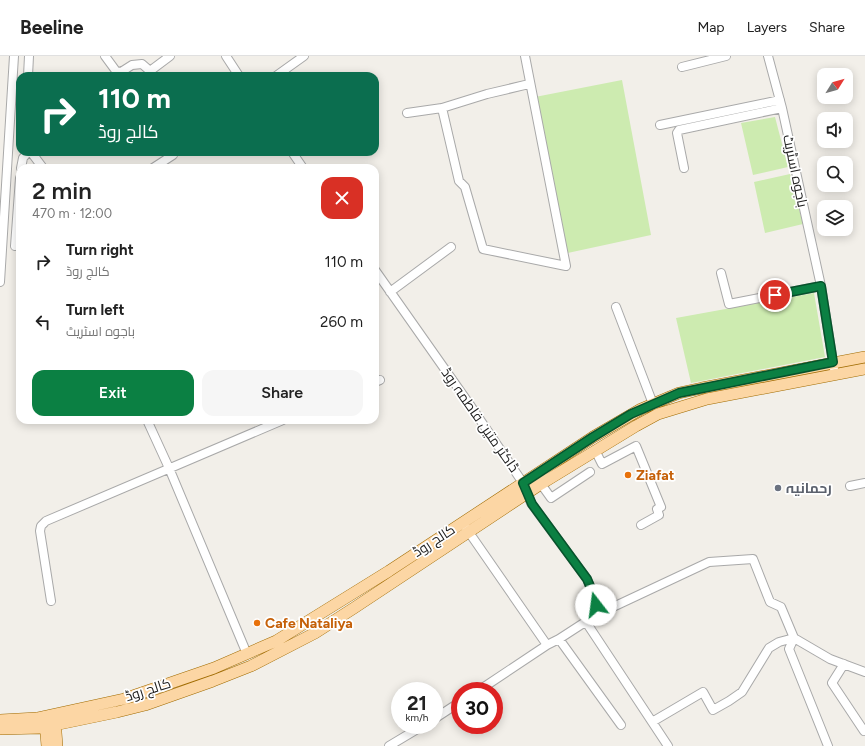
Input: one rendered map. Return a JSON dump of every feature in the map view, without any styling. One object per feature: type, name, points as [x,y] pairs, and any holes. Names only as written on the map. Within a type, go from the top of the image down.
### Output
[{"type":"main road","name":"کالج روڈ","points":[[0,729],[33,729],[50,721],[124,699],[214,668],[276,641],[465,527],[525,488],[593,437],[631,414],[653,404],[679,393],[865,357]]},
{"type":"main road","name":"کالج روڈ","points":[[525,488],[541,484],[595,450],[658,414],[692,403],[865,369]]},
{"type":"main road","name":"کالج روڈ","points":[[0,720],[28,719],[50,721],[116,712],[145,705],[251,666],[315,633],[354,608],[465,527]]},
{"type":"main road","points":[[47,746],[50,721]]},
{"type":"main road","points":[[50,721],[57,746]]},
{"type":"street","points":[[0,282],[14,56]]},
{"type":"street","points":[[28,72],[29,56]]},
{"type":"street","points":[[105,56],[117,72]]},
{"type":"street","points":[[152,72],[170,56]]},
{"type":"street","points":[[226,56],[236,72]]},
{"type":"street","points":[[282,72],[304,56]]},
{"type":"street","points":[[442,108],[459,181],[465,187],[483,249],[566,266],[525,56]]},
{"type":"street","points":[[682,67],[726,56]]},
{"type":"street","name":"باجوہ اسٹریٹ","points":[[768,56],[781,104],[821,286],[835,375]]},
{"type":"street","points":[[121,72],[132,65],[142,64],[148,72]]},
{"type":"street","points":[[407,113],[442,108],[487,94],[530,84]]},
{"type":"street","points":[[660,124],[781,104]]},
{"type":"street","points":[[684,168],[677,133],[679,130],[781,104]]},
{"type":"street","points":[[160,164],[172,156]]},
{"type":"street","points":[[15,246],[16,232]]},
{"type":"street","points":[[390,292],[451,247]]},
{"type":"street","points":[[721,273],[728,304],[821,286]]},
{"type":"street","name":"ڈاکٹر متین فاطمہ روڈ","points":[[379,276],[525,488],[532,504],[587,579],[596,605],[594,611],[596,616]]},
{"type":"street","points":[[616,307],[653,404]]},
{"type":"street","points":[[149,424],[169,468],[247,654]]},
{"type":"street","points":[[51,601],[40,531],[41,526],[46,521],[274,424]]},
{"type":"street","points":[[595,450],[602,464],[636,446],[661,507],[657,509],[659,514],[641,525]]},
{"type":"street","points":[[541,484],[551,498],[590,472]]},
{"type":"street","points":[[850,486],[865,483]]},
{"type":"street","points":[[465,527],[547,645]]},
{"type":"street","points":[[492,682],[583,623],[709,562],[753,558],[770,602],[781,607],[794,638],[830,659],[865,672]]},
{"type":"street","points":[[583,623],[668,746]]},
{"type":"street","points":[[652,722],[703,692],[713,710],[729,701],[742,692],[769,648],[779,642],[794,638]]},
{"type":"street","points":[[794,638],[789,649],[828,746]]},
{"type":"street","points":[[560,639],[621,725]]},
{"type":"street","points":[[844,664],[832,683],[864,731]]},
{"type":"street","points":[[389,746],[409,734]]},
{"type":"green space","points":[[622,80],[651,235],[563,254],[535,97]]},
{"type":"green space","points":[[775,117],[788,167],[753,175],[741,123]]},
{"type":"green space","points":[[790,174],[803,224],[765,233],[754,182]]},
{"type":"green space","points":[[814,293],[825,357],[691,383],[676,318]]},
{"type":"place","name":"Ziafat","points":[[628,475]]},
{"type":"place","name":"رحمانیہ","points":[[778,488]]},
{"type":"place","name":"Cafe Nataliya","points":[[257,623]]},
{"type":"route","points":[[596,605],[587,579],[532,504],[523,483],[631,414],[679,393],[833,362],[821,286],[775,295]]}]
